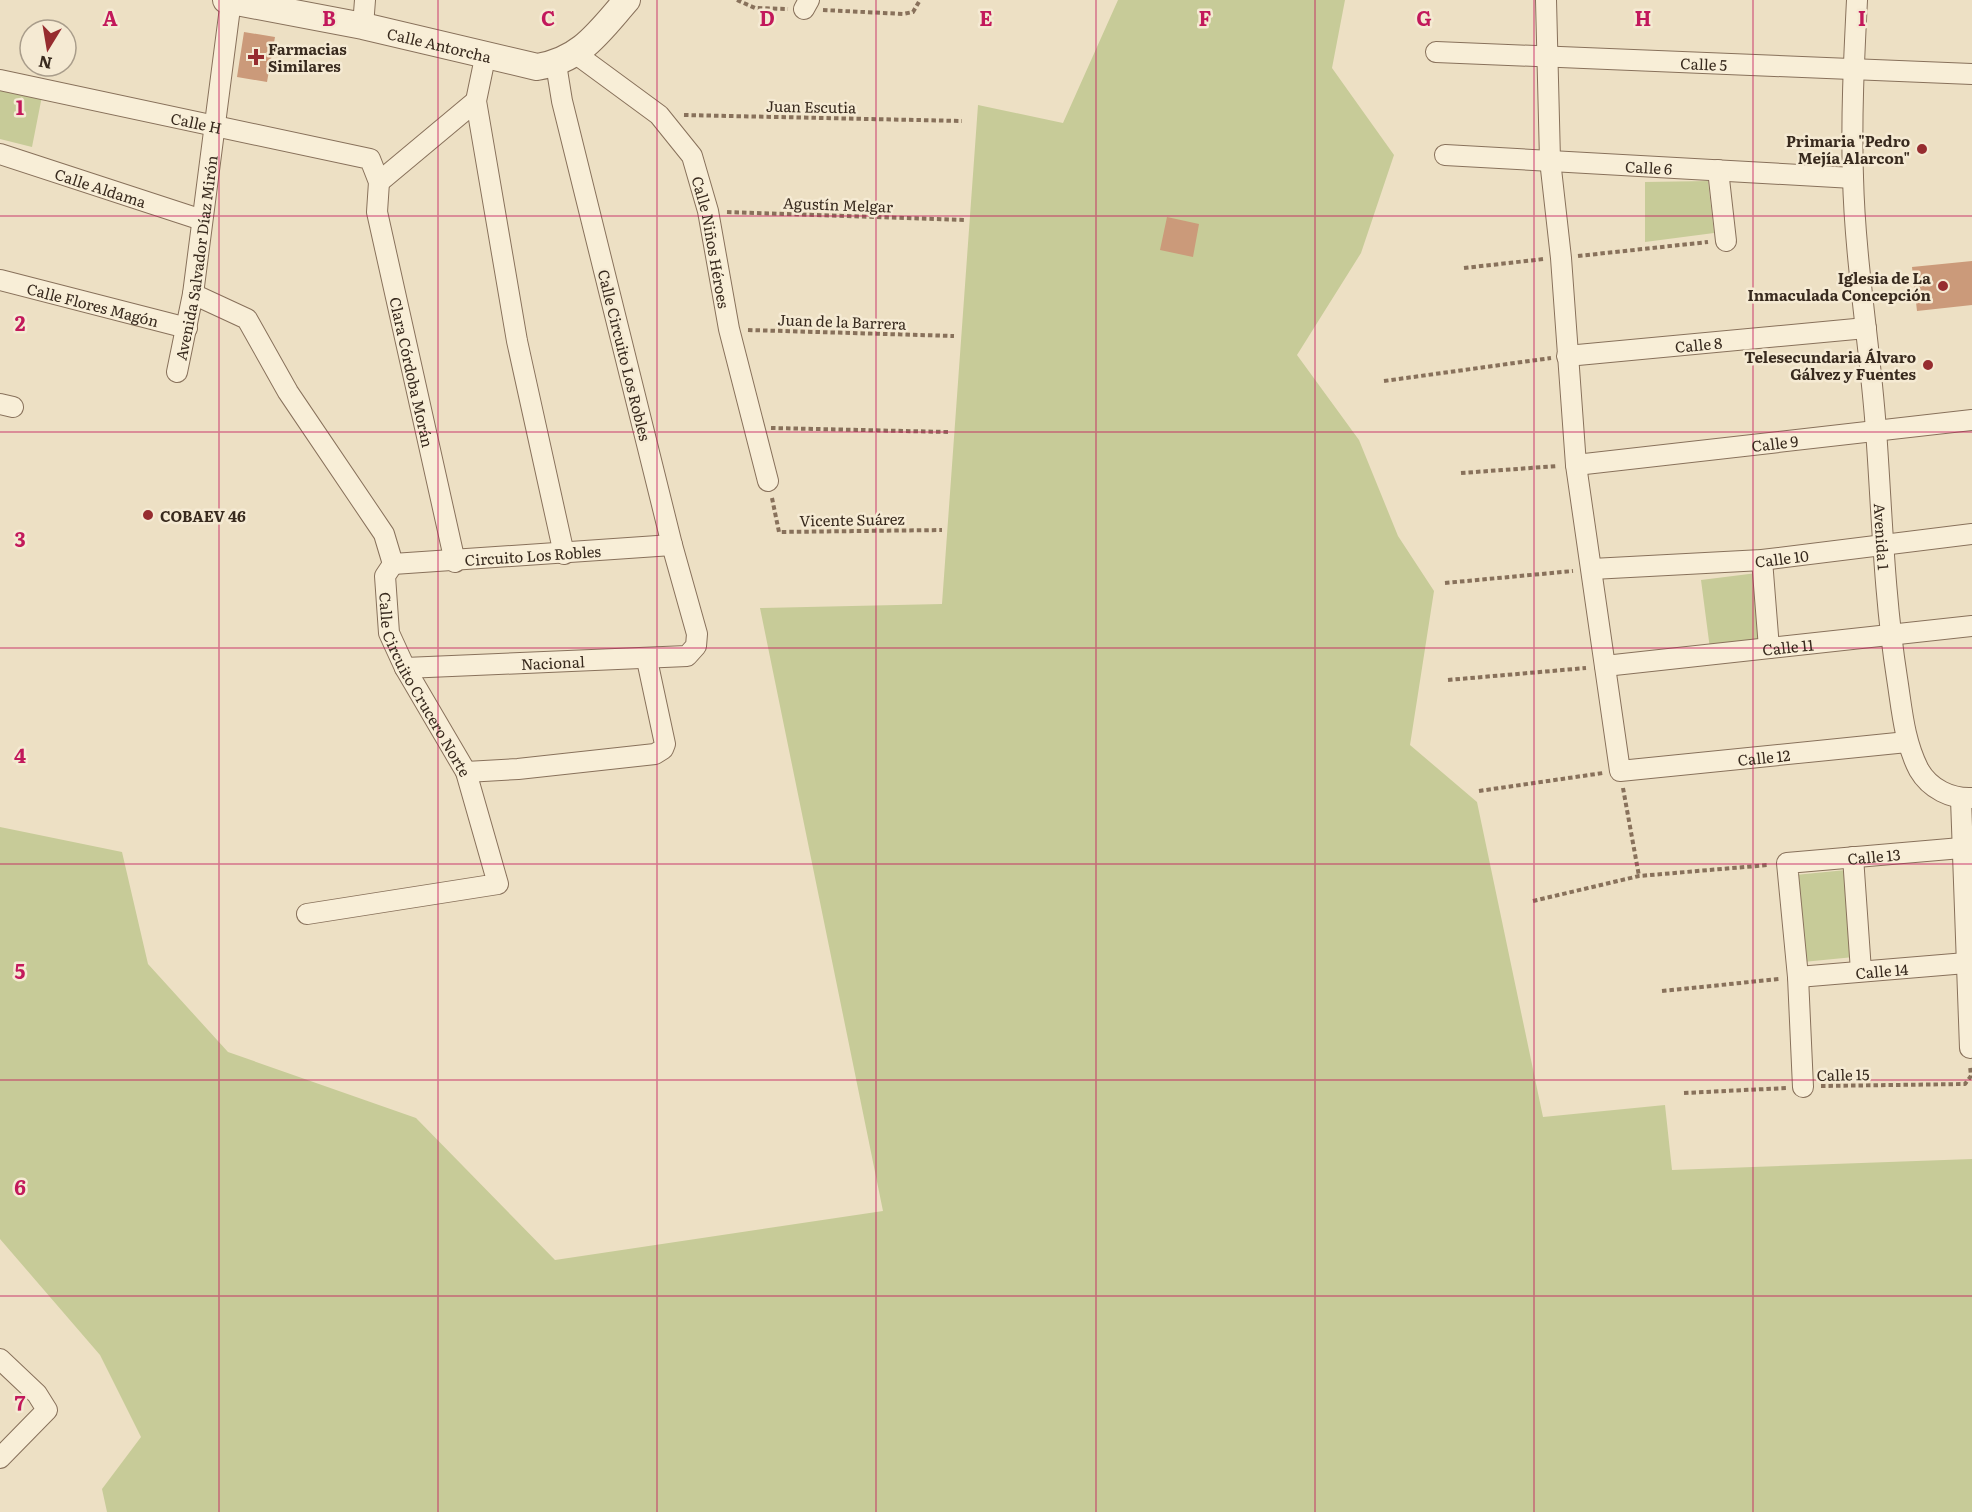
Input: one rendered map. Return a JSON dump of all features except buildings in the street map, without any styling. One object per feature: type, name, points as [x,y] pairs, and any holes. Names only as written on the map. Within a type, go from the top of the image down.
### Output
[{"type":"street","name":"Calle Antorcha","points":[[229,0],[363,26],[486,53],[537,67],[566,59]]},
{"type":"street","name":"Avenida Salvador Díaz Mirón","points":[[177,372],[193,294],[229,0]]},
{"type":"street","points":[[363,26],[365,0]]},
{"type":"street","points":[[566,59],[593,40],[627,0]]},
{"type":"street","points":[[1546,0],[1550,160],[1561,258],[1576,465],[1620,771]]},
{"type":"street","name":"Avenida 1","points":[[1857,0],[1853,70],[1853,178],[1876,430],[1882,545],[1890,635],[1907,742],[1920,772],[1932,785],[1946,794],[1966,799],[1961,848],[1970,1048]]},
{"type":"street","name":"Calle 5","points":[[1436,52],[1972,74]]},
{"type":"street","points":[[486,53],[476,101],[517,342],[564,554]]},
{"type":"street","name":"Calle Niños Héroes","points":[[566,59],[659,115],[692,156],[708,211],[729,329],[768,481]]},
{"type":"street","name":"Calle Circuito Los Robles","points":[[566,59],[565,112],[672,545],[697,634],[696,646]]},
{"type":"street","name":"Calle H","points":[[0,80],[370,159],[379,182]]},
{"type":"street","points":[[379,182],[476,101]]},
{"type":"street","name":"Calle Aldama","points":[[0,154],[202,220]]},
{"type":"street","name":"Calle 6","points":[[1445,155],[1853,178]]},
{"type":"street","points":[[1719,170],[1726,241]]},
{"type":"street","name":"Clara Córdoba Morán","points":[[379,182],[377,212],[455,562]]},
{"type":"street","name":"Calle Flores Magón","points":[[0,280],[187,328]]},
{"type":"street","name":"Calle Circuito Crucero Norte","points":[[193,294],[247,319],[288,392],[384,534],[393,564],[385,576],[389,633],[405,668],[466,772],[518,769],[655,754],[663,749],[665,744],[647,660]]},
{"type":"street","name":"Calle 8","points":[[1567,356],[1866,328]]},
{"type":"street","name":"Calle 9","points":[[1576,465],[1972,420]]},
{"type":"street","name":"Calle 10","points":[[1592,569],[1762,560],[1972,534]]},
{"type":"street","name":"Circuito Los Robles","points":[[393,564],[455,562],[672,545]]},
{"type":"street","points":[[1762,560],[1769,648]]},
{"type":"street","name":"Calle 11","points":[[1605,666],[1972,626]]},
{"type":"street","name":"Nacional","points":[[405,668],[647,660],[687,656],[696,646]]},
{"type":"street","name":"Calle 12","points":[[1620,771],[1907,742]]},
{"type":"street","points":[[307,914],[498,884],[466,772]]},
{"type":"street","name":"Calle 13","points":[[1787,864],[1961,848]]},
{"type":"street","points":[[1853,857],[1861,971]]},
{"type":"street","points":[[1787,864],[1798,977],[1803,1087]]},
{"type":"street","name":"Calle 14","points":[[1798,977],[1966,963]]},
{"type":"street","points":[[0,1359],[37,1394],[47,1410],[0,1458]]},
{"type":"path","points":[[737,0],[755,8],[807,5],[903,14],[913,12],[920,0]]},
{"type":"path","name":"Juan Escutia","points":[[659,115],[962,121]]},
{"type":"path","name":"Agustín Melgar","points":[[708,211],[966,220]]},
{"type":"path","points":[[1464,268],[1726,241]]},
{"type":"path","name":"Juan de la Barrera","points":[[729,329],[954,336]]},
{"type":"path","points":[[1384,381],[1567,356]]},
{"type":"path","points":[[755,428],[949,432]]},
{"type":"path","points":[[1461,473],[1576,465]]},
{"type":"path","name":"Vicente Suárez","points":[[768,481],[779,532],[942,530]]},
{"type":"path","points":[[1445,583],[1592,569]]},
{"type":"path","points":[[1449,680],[1605,666]]},
{"type":"path","points":[[1479,791],[1620,771],[1639,876]]},
{"type":"path","points":[[1533,901],[1639,876],[1787,864]]},
{"type":"path","points":[[1662,991],[1798,977]]},
{"type":"path","name":"Calle 15","points":[[1684,1093],[1803,1087],[1965,1084],[1971,1076],[1970,1048]]},
{"type":"green space","points":[[1118,0],[1345,0],[1332,68],[1394,155],[1361,253],[1297,355],[1359,440],[1398,536],[1434,591],[1410,745],[1477,802],[1543,1117],[1665,1105],[1672,1170],[1972,1159],[1972,1512],[107,1512],[102,1489],[141,1437],[100,1355],[0,1239],[0,827],[122,852],[148,964],[228,1052],[416,1118],[555,1260],[883,1211],[760,608],[942,604],[978,105],[1063,123]]},
{"type":"green space","points":[[0,83],[43,91],[32,147],[0,139]]},
{"type":"green space","points":[[1708,181],[1714,233],[1645,242],[1645,182]]},
{"type":"green space","points":[[1757,573],[1766,642],[1710,649],[1701,580]]},
{"type":"green space","points":[[1846,870],[1854,957],[1803,962],[1795,875]]},
{"type":"place","name":"Farmacias Similares","points":[[256,57]]},
{"type":"place","name":"Primaria \"Pedro Mejía Alarcon\"","points":[[1922,149]]},
{"type":"place","name":"Iglesia de La Inmaculada Concepción","points":[[1943,286]]},
{"type":"place","name":"Telesecundaria Álvaro Gálvez y Fuentes","points":[[1928,365]]},
{"type":"place","name":"COBAEV 46","points":[[148,515]]}]
